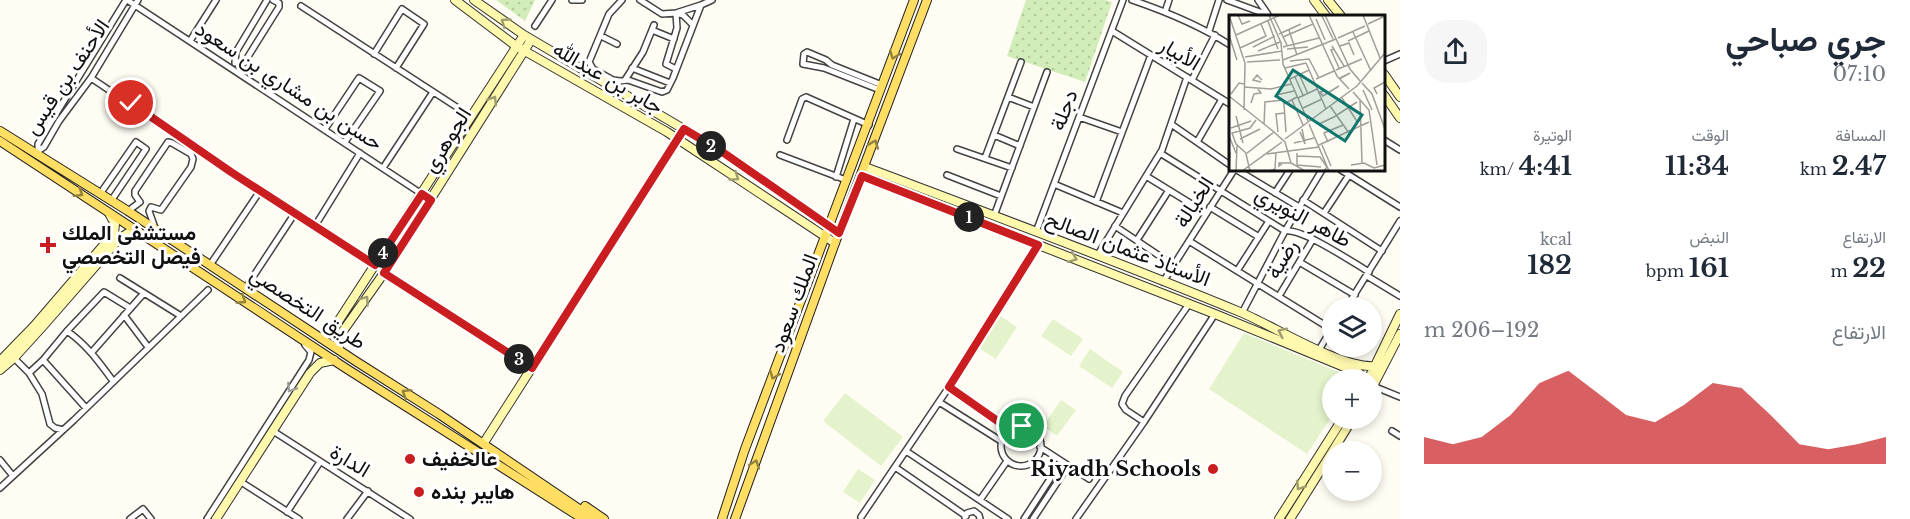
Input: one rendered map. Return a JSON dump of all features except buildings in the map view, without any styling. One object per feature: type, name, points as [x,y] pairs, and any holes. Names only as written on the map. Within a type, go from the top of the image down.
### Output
[{"type":"main road","name":"الملك سعود","points":[[722,519],[745,449],[824,237],[869,125],[914,0]]},
{"type":"main road","name":"الملك سعود","points":[[735,519],[835,243],[927,0]]},
{"type":"main road","points":[[0,125],[35,151]]},
{"type":"main road","name":"طريق التخصصي","points":[[0,131],[35,151],[439,414],[594,519]]},
{"type":"main road","name":"طريق التخصصي","points":[[0,141],[300,339],[583,519]]},
{"type":"main road","points":[[0,148],[29,162]]},
{"type":"main road","points":[[439,414],[485,441],[604,519]]},
{"type":"main road","points":[[507,470],[576,519]]},
{"type":"street","name":"حسن بن مشاري بن سعود","points":[[127,0],[136,3],[190,40],[234,64],[431,200]]},
{"type":"street","name":"الأحنف بن قيس","points":[[35,151],[127,0]]},
{"type":"street","points":[[190,40],[216,0]]},
{"type":"street","points":[[267,0],[236,52],[234,64],[244,63],[279,7],[279,3],[273,0]]},
{"type":"street","name":"جابر بن عبدالله","points":[[455,0],[516,46],[678,139],[835,243]]},
{"type":"street","name":"جابر بن عبدالله","points":[[474,0],[528,37],[721,151],[839,233]]},
{"type":"street","points":[[535,26],[552,0]]},
{"type":"street","points":[[572,0],[582,0]]},
{"type":"street","points":[[622,0],[613,8],[590,57],[591,67],[613,80],[625,80],[662,92],[667,90],[701,5]]},
{"type":"street","points":[[640,0],[662,14],[676,12],[712,0]]},
{"type":"street","name":"دجلة","points":[[1036,232],[1123,0]]},
{"type":"street","points":[[1132,0],[1209,31],[1229,44]]},
{"type":"street","points":[[1165,12],[1169,0]]},
{"type":"street","points":[[1209,31],[1219,0]]},
{"type":"street","points":[[1227,0],[1266,15]]},
{"type":"street","points":[[1258,0],[1268,15]]},
{"type":"street","points":[[1314,0],[1325,15]]},
{"type":"street","points":[[1328,0],[1340,15]]},
{"type":"street","name":"الأحنف بن قيس","points":[[35,151],[44,147],[59,121],[91,78],[136,3]]},
{"type":"street","points":[[301,6],[472,117]]},
{"type":"street","points":[[374,54],[402,9],[424,24],[396,68]]},
{"type":"street","points":[[676,12],[683,15],[693,25]]},
{"type":"street","points":[[676,12],[678,24],[666,64],[676,69]]},
{"type":"street","points":[[625,80],[643,52],[653,28],[674,39]]},
{"type":"street","name":"الأبيار","points":[[1112,31],[1229,103]]},
{"type":"street","points":[[1097,256],[1160,153],[1189,79],[1215,35]]},
{"type":"street","points":[[601,36],[617,44]]},
{"type":"street","name":"الجوهري","points":[[321,338],[332,331],[516,46],[528,37]]},
{"type":"street","name":"الجوهري","points":[[339,349],[338,338],[384,273],[431,200],[524,51],[528,37]]},
{"type":"street","points":[[807,52],[826,60],[881,88],[824,68],[803,64],[804,54],[807,52]]},
{"type":"street","points":[[1385,60],[1400,54]]},
{"type":"street","points":[[1096,201],[1151,56]]},
{"type":"street","points":[[985,159],[1021,62]]},
{"type":"street","points":[[632,68],[670,83]]},
{"type":"street","points":[[994,216],[1047,72]]},
{"type":"street","points":[[91,78],[375,265]]},
{"type":"street","points":[[325,129],[359,78],[380,91],[345,142]]},
{"type":"street","points":[[1385,78],[1400,97]]},
{"type":"street","points":[[383,168],[433,92]]},
{"type":"street","points":[[787,140],[802,99],[806,97],[869,125]]},
{"type":"street","points":[[1008,97],[1034,106]]},
{"type":"street","points":[[1385,98],[1400,118]]},
{"type":"street","points":[[1197,142],[1222,99]]},
{"type":"street","points":[[1079,117],[1122,132]]},
{"type":"street","points":[[836,177],[854,119]]},
{"type":"street","points":[[1171,124],[1229,164]]},
{"type":"street","points":[[485,441],[684,129]]},
{"type":"street","points":[[994,135],[1020,146]]},
{"type":"street","points":[[1385,141],[1400,150]]},
{"type":"street","points":[[100,194],[136,142],[145,147],[146,149],[111,201]]},
{"type":"street","points":[[128,211],[140,202],[135,195],[135,190],[168,142],[191,154],[193,159],[191,167],[161,210],[151,207],[149,211],[156,231]]},
{"type":"street","points":[[957,148],[1012,168]]},
{"type":"street","points":[[315,226],[360,153]]},
{"type":"street","name":"طاهر النويري","points":[[1160,153],[1285,231],[1291,230],[1313,239],[1400,296]]},
{"type":"street","points":[[780,155],[846,180]]},
{"type":"street","name":"الأستاذ عثمان الصالح","points":[[864,171],[994,216],[1242,313],[1319,350],[1350,369]]},
{"type":"street","name":"الأستاذ عثمان الصالح","points":[[864,171],[1038,245],[1215,314],[1343,369]]},
{"type":"street","name":"الخيالة","points":[[1163,282],[1234,171]]},
{"type":"street","points":[[1237,171],[1299,207]]},
{"type":"street","points":[[1275,193],[1289,171]]},
{"type":"street","points":[[1242,313],[1285,231],[1321,171]]},
{"type":"street","points":[[1343,171],[1400,207]]},
{"type":"street","points":[[947,175],[1001,196]]},
{"type":"street","points":[[1324,213],[1349,175]]},
{"type":"street","points":[[1146,177],[1206,213]]},
{"type":"street","points":[[1054,184],[1124,213]]},
{"type":"street","points":[[1137,240],[1169,190]]},
{"type":"street","points":[[210,265],[260,191]]},
{"type":"street","points":[[1303,200],[1382,251]]},
{"type":"street","points":[[1210,207],[1259,237]]},
{"type":"street","points":[[102,253],[114,233],[115,224],[109,211]]},
{"type":"street","points":[[245,288],[295,213]]},
{"type":"street","points":[[1238,271],[1269,221]]},
{"type":"street","points":[[1301,262],[1355,295],[1400,221]]},
{"type":"street","points":[[1115,226],[1173,265]]},
{"type":"street","points":[[0,370],[102,253],[128,233],[146,237]]},
{"type":"street","name":"رضية","points":[[1279,296],[1313,239]]},
{"type":"street","points":[[1188,241],[1322,322]]},
{"type":"street","points":[[861,517],[949,387],[1038,245]]},
{"type":"street","points":[[384,273],[532,368]]},
{"type":"street","points":[[120,278],[181,316]]},
{"type":"street","points":[[0,488],[208,290]]},
{"type":"street","points":[[29,373],[104,292],[130,308]]},
{"type":"street","points":[[92,352],[144,293]]},
{"type":"street","points":[[1144,422],[1126,410],[1122,404],[1125,396],[1189,304]]},
{"type":"street","points":[[1076,519],[1144,422],[1215,314]]},
{"type":"street","points":[[1374,369],[1400,314]]},
{"type":"street","points":[[124,315],[148,347]]},
{"type":"street","points":[[67,331],[92,352],[113,381]]},
{"type":"street","points":[[1374,369],[1399,338]]},
{"type":"street","points":[[207,519],[309,360],[311,352],[300,339]]},
{"type":"street","points":[[1319,350],[1322,345]]},
{"type":"street","points":[[0,361],[12,356]]},
{"type":"street","points":[[12,356],[29,373],[42,394],[50,424],[63,430]]},
{"type":"street","points":[[43,360],[86,408]]},
{"type":"street","points":[[216,519],[310,374],[320,363],[334,360]]},
{"type":"street","points":[[949,387],[1009,429]]},
{"type":"street","points":[[1382,387],[1400,397]]},
{"type":"street","points":[[939,402],[1001,441]]},
{"type":"street","points":[[1041,447],[1034,461],[1020,466],[1007,461],[1001,448],[1001,441],[1009,429],[1028,427],[1037,435],[1041,447],[1089,479]]},
{"type":"street","points":[[1279,519],[1336,429]]},
{"type":"street","name":"الدارة","points":[[273,431],[411,519]]},
{"type":"street","points":[[1392,431],[1400,436]]},
{"type":"street","points":[[906,451],[1008,519]]},
{"type":"street","points":[[0,460],[13,476]]},
{"type":"street","points":[[980,500],[1007,461]]},
{"type":"street","points":[[1024,519],[1050,479],[1049,475],[1034,461]]},
{"type":"street","points":[[287,512],[320,462]]},
{"type":"street","points":[[1033,519],[1068,466]]},
{"type":"street","points":[[895,467],[965,518],[967,513],[974,511],[980,519]]},
{"type":"street","points":[[1290,519],[1322,468]]},
{"type":"street","points":[[241,482],[299,519]]},
{"type":"street","points":[[347,519],[368,491]]},
{"type":"street","points":[[1288,505],[1296,510]]},
{"type":"street","points":[[130,519],[143,509],[151,519]]},
{"type":"green space","points":[[496,0],[535,0],[525,21]]},
{"type":"green space","points":[[1026,0],[1105,0],[1112,2],[1085,82],[1007,56]]},
{"type":"green space","points":[[999,315],[1017,327],[996,359],[978,347]]},
{"type":"green space","points":[[1053,319],[1083,339],[1071,356],[1041,336]]},
{"type":"green space","points":[[1244,333],[1332,369],[1322,369],[1323,429],[1307,454],[1209,389]]},
{"type":"green space","points":[[1090,349],[1123,372],[1112,388],[1079,366]]},
{"type":"green space","points":[[845,393],[903,437],[881,466],[823,421]]},
{"type":"green space","points":[[1061,400],[1076,410],[1057,436],[1043,426]]},
{"type":"green space","points":[[858,469],[875,480],[860,503],[843,492]]},
{"type":"place","name":"مستشفى الملك فيصل التخصصي","points":[[48,245]]},
{"type":"place","name":"عالخفيف","points":[[410,459]]},
{"type":"place","name":"Riyadh Schools","points":[[1213,469]]},
{"type":"place","name":"هايبر بنده","points":[[419,492]]},
{"type":"route","points":[[131,103],[231,172],[375,265],[422,194],[431,200],[384,273],[532,368],[684,129],[721,151],[839,233],[862,176],[1038,245],[949,387],[1009,429],[1022,426]]}]
